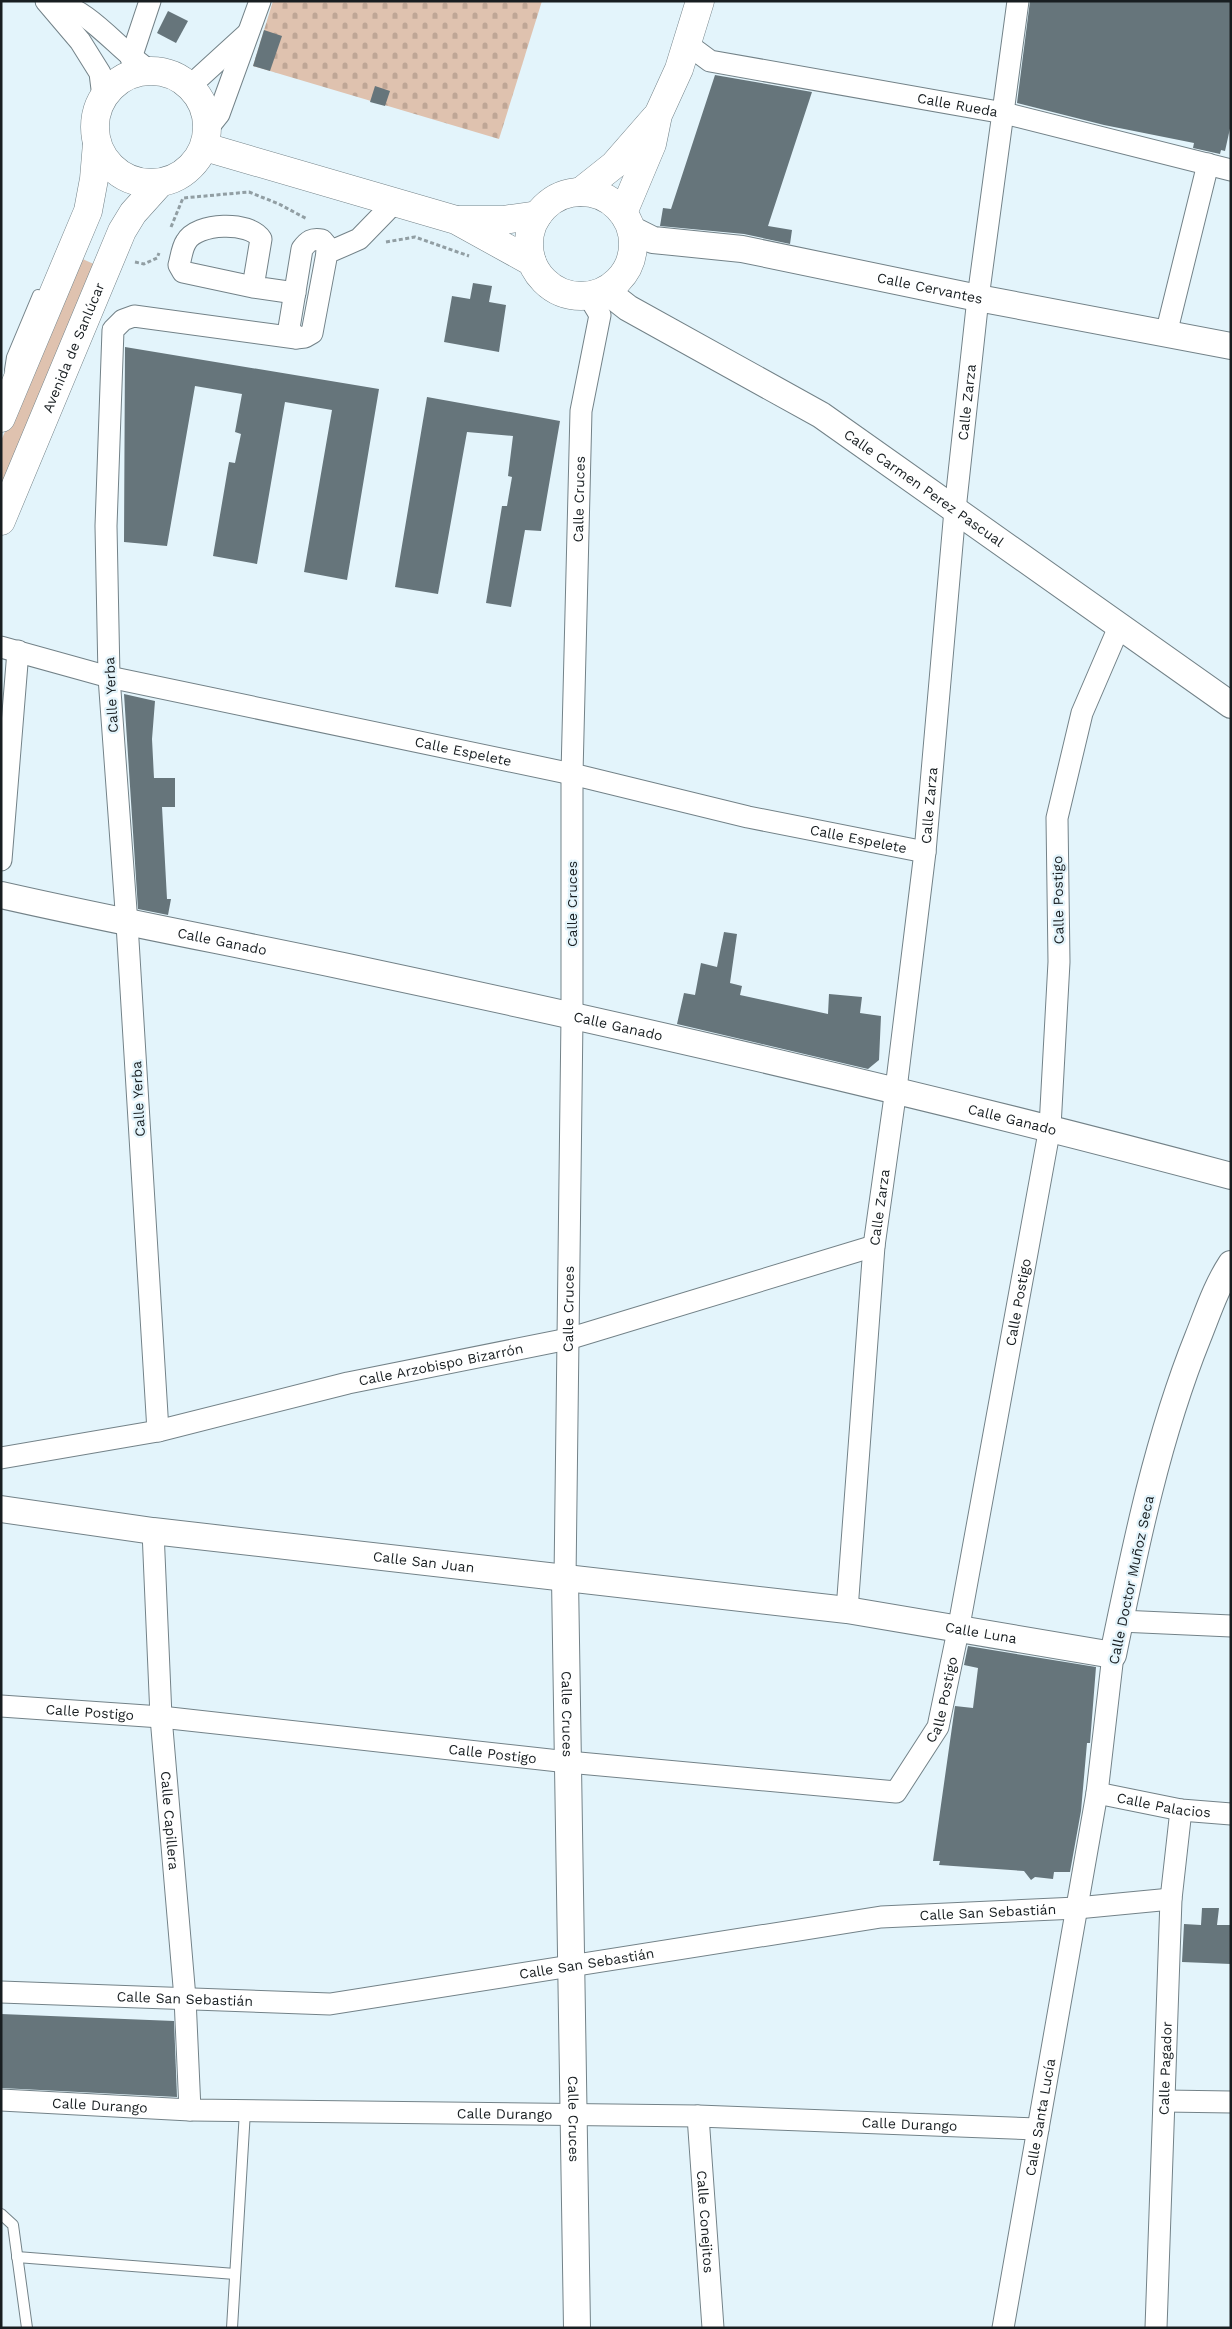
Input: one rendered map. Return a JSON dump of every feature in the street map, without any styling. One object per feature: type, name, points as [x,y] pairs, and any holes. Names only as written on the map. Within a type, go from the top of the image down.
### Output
[{"type":"main road","points":[[627,221],[652,144],[658,115],[679,69],[700,1]]},
{"type":"main road","points":[[1,418],[88,211],[94,179],[95,118],[103,97],[117,82],[130,74],[140,64],[174,75],[190,86],[198,95],[206,112],[206,138],[184,173],[160,183],[146,183],[120,174],[105,161],[96,143]]},
{"type":"main road","points":[[580,192],[614,165],[658,115]]},
{"type":"main road","points":[[206,138],[394,203],[456,220],[532,262]]},
{"type":"main road","name":"Avenida de Sanlúcar","points":[[1,521],[59,396],[104,289],[122,230],[133,213],[160,183]]},
{"type":"main road","points":[[580,192],[596,194],[611,201],[627,221],[633,247],[629,264],[619,279],[597,293],[570,295],[554,288],[540,277],[532,262],[530,238],[538,215],[549,203],[560,197],[580,192]]},
{"type":"main road","points":[[456,220],[503,220],[538,215]]},
{"type":"street","points":[[46,1],[80,41],[100,73],[103,97]]},
{"type":"street","points":[[52,1],[64,4],[86,17],[140,64]]},
{"type":"street","points":[[140,64],[150,1]]},
{"type":"street","points":[[206,138],[218,114],[251,31],[260,1]]},
{"type":"street","name":"Calle Zarza","points":[[848,1610],[874,1246],[896,1089],[925,852],[956,510],[978,298],[1018,1]]},
{"type":"street","points":[[190,86],[251,31]]},
{"type":"street","name":"Calle Rueda","points":[[687,44],[710,61],[1004,113],[1208,164],[1230,167]]},
{"type":"street","points":[[1166,334],[1208,164]]},
{"type":"street","points":[[327,253],[359,239],[394,203]]},
{"type":"street","name":"Calle Cervantes","points":[[627,221],[653,240],[742,249],[978,298],[1231,346]]},
{"type":"street","points":[[322,240],[327,246],[327,253],[312,333],[305,337],[296,338],[288,328],[302,249],[308,241],[322,240]]},
{"type":"street","points":[[253,287],[295,293]]},
{"type":"street","name":"Calle Carmen Perez Pascual","points":[[597,293],[628,308],[821,415],[1231,705]]},
{"type":"street","name":"Calle Cruces","points":[[577,2328],[565,1579],[572,1017],[572,774],[581,411],[600,315],[597,293]]},
{"type":"street","name":"Calle Yerba","points":[[158,1431],[127,924],[109,677],[106,526],[113,330],[123,320],[134,316],[296,338]]},
{"type":"street","name":"Calle Postigo","points":[[1,1706],[161,1717],[568,1762],[896,1792],[938,1727],[958,1631],[1050,1128],[1059,962],[1057,818],[1082,713],[1119,627]]},
{"type":"street","points":[[1,860],[10,649]]},
{"type":"street","name":"Calle Espelete","points":[[10,649],[109,677],[572,774],[748,817],[925,852]]},
{"type":"street","name":"Calle Ganado","points":[[1,895],[127,924],[342,966],[896,1089],[1231,1176]]},
{"type":"street","name":"Calle Arzobispo Bizarrón","points":[[1,1458],[158,1431],[348,1383],[568,1339],[874,1246]]},
{"type":"street","name":"Calle Doctor Muñoz Seca","points":[[1077,1908],[1097,1793],[1113,1655],[1159,1453],[1185,1370],[1221,1279],[1231,1264]]},
{"type":"street","name":"Calle San Juan","points":[[1,1509],[153,1531],[848,1610]]},
{"type":"street","name":"Calle Capillera","points":[[153,1531],[161,1717],[185,1998],[190,2110]]},
{"type":"street","name":"Calle Luna","points":[[848,1610],[958,1631],[1113,1655]]},
{"type":"street","points":[[1120,1621],[1231,1626]]},
{"type":"street","name":"Calle Palacios","points":[[1097,1793],[1181,1810],[1231,1814]]},
{"type":"street","name":"Calle Pagador","points":[[1156,2328],[1171,1900],[1181,1810]]},
{"type":"street","name":"Calle San Sebastián","points":[[1,1992],[330,2004],[881,1917],[1077,1908],[1171,1900]]},
{"type":"street","name":"Calle Santa Lucía","points":[[1003,2328],[1077,1908]]},
{"type":"street","name":"Calle Durango","points":[[1,2100],[190,2110],[698,2116],[1038,2129]]},
{"type":"street","points":[[1165,2101],[1231,2102]]},
{"type":"street","name":"Calle Conejitos","points":[[698,2116],[713,2328]]},
{"type":"lane","points":[[232,2328],[245,2111]]},
{"type":"lane","points":[[1,2214],[13,2225],[27,2328]]},
{"type":"lane","points":[[17,2257],[235,2274]]},
{"type":"green space","points":[[273,1],[542,1],[499,139],[253,66]]},
{"type":"green space","points":[[78,257],[96,265],[1,486],[1,441]]},
{"type":"building","points":[[1030,1],[1231,1],[1231,124],[1225,151],[1221,150],[1220,154],[1193,148],[1194,143],[1104,125],[1017,103]]},
{"type":"building","points":[[168,11],[188,21],[176,43],[157,33]]},
{"type":"building","points":[[264,30],[282,36],[270,71],[253,66]]},
{"type":"building","points":[[715,75],[812,92],[768,226],[792,230],[790,244],[744,234],[660,226],[663,208],[671,209]]},
{"type":"building","points":[[375,86],[390,91],[385,106],[370,102]]},
{"type":"building","points":[[473,283],[492,286],[489,302],[506,305],[499,352],[444,342],[452,296],[470,299]]},
{"type":"building","points":[[125,347],[379,389],[347,580],[304,572],[332,410],[285,402],[257,564],[213,556],[229,462],[235,463],[241,434],[235,432],[242,394],[195,386],[167,546],[124,542]]},
{"type":"building","points":[[427,397],[560,421],[541,531],[525,530],[511,607],[486,603],[502,506],[507,506],[512,477],[508,476],[513,436],[467,432],[438,594],[395,587]]},
{"type":"building","points":[[124,694],[155,701],[152,739],[154,778],[175,778],[175,807],[162,807],[167,899],[171,899],[168,915],[138,909]]},
{"type":"building","points":[[724,932],[737,934],[730,983],[742,986],[740,995],[828,1014],[829,994],[862,997],[860,1013],[881,1016],[879,1060],[868,1069],[677,1024],[684,993],[695,995],[701,963],[717,967]]},
{"type":"building","points":[[968,1646],[1096,1667],[1090,1743],[1087,1743],[1081,1811],[1070,1872],[1054,1872],[1053,1879],[1035,1877],[1031,1880],[1024,1871],[939,1865],[940,1861],[933,1861],[955,1706],[973,1708],[978,1668],[964,1665]]},
{"type":"building","points":[[1202,1908],[1219,1908],[1217,1925],[1231,1925],[1231,1964],[1182,1962],[1184,1924],[1201,1925]]},
{"type":"building","points":[[1,2014],[174,2021],[177,2097],[1,2088]]}]
